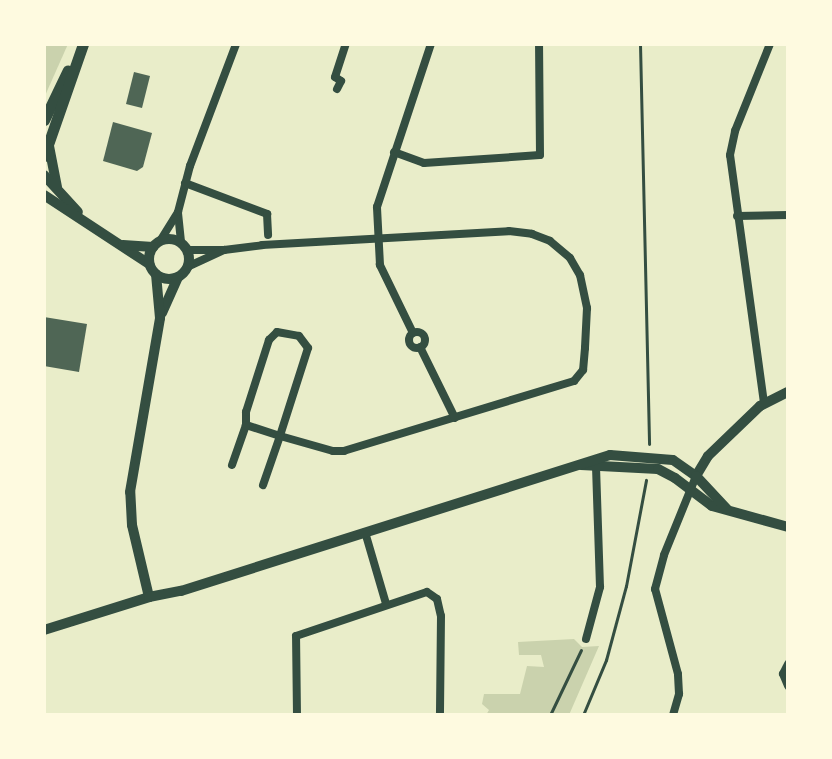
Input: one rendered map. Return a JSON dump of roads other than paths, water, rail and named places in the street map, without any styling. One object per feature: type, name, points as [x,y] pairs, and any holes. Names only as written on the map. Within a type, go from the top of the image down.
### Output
[{"type":"main road","points":[[44,120],[82,44]]},
{"type":"main road","points":[[47,151],[82,44]]},
{"type":"street","points":[[160,318],[152,269],[156,244],[178,212],[185,183],[236,44]]},
{"type":"street","points":[[337,89],[341,81],[335,77],[346,44]]},
{"type":"street","points":[[431,44],[378,195],[377,238],[383,273],[413,333],[423,335],[425,341],[420,347],[455,418]]},
{"type":"street","points":[[394,152],[424,163],[540,155],[539,44]]},
{"type":"street","points":[[764,403],[730,147],[770,44]]},
{"type":"street","points":[[47,151],[57,189]]},
{"type":"street","points":[[44,175],[81,217]]},
{"type":"street","points":[[185,183],[267,214],[268,235]]},
{"type":"street","points":[[44,195],[123,245],[152,269],[169,279],[178,277]]},
{"type":"street","points":[[44,203],[59,204]]},
{"type":"street","points":[[178,212],[187,267]]},
{"type":"street","points":[[737,216],[788,215]]},
{"type":"street","points":[[123,245],[156,244],[171,239],[184,246],[224,250],[522,231],[559,247],[580,275],[587,308],[580,376],[567,385],[339,451],[246,425]]},
{"type":"street","points":[[149,597],[132,525],[130,492],[160,318],[178,277],[187,267],[224,250]]},
{"type":"street","points":[[232,465],[269,340],[277,332],[299,336],[308,348],[263,485]]},
{"type":"street","points":[[673,715],[679,694],[678,674],[655,589],[664,555],[696,476],[708,456],[764,403],[788,392]]},
{"type":"street","points":[[44,630],[149,597],[181,591],[580,465],[624,455],[665,458],[696,476],[727,509]]},
{"type":"street","points":[[580,465],[664,471],[712,506],[788,527]]},
{"type":"street","points":[[586,639],[600,587],[596,468]]},
{"type":"street","points":[[365,532],[386,604]]},
{"type":"street","points":[[297,715],[296,636],[419,592],[431,592],[437,599],[441,616],[440,715]]},
{"type":"street","points":[[788,664],[783,674],[788,686]]}]
